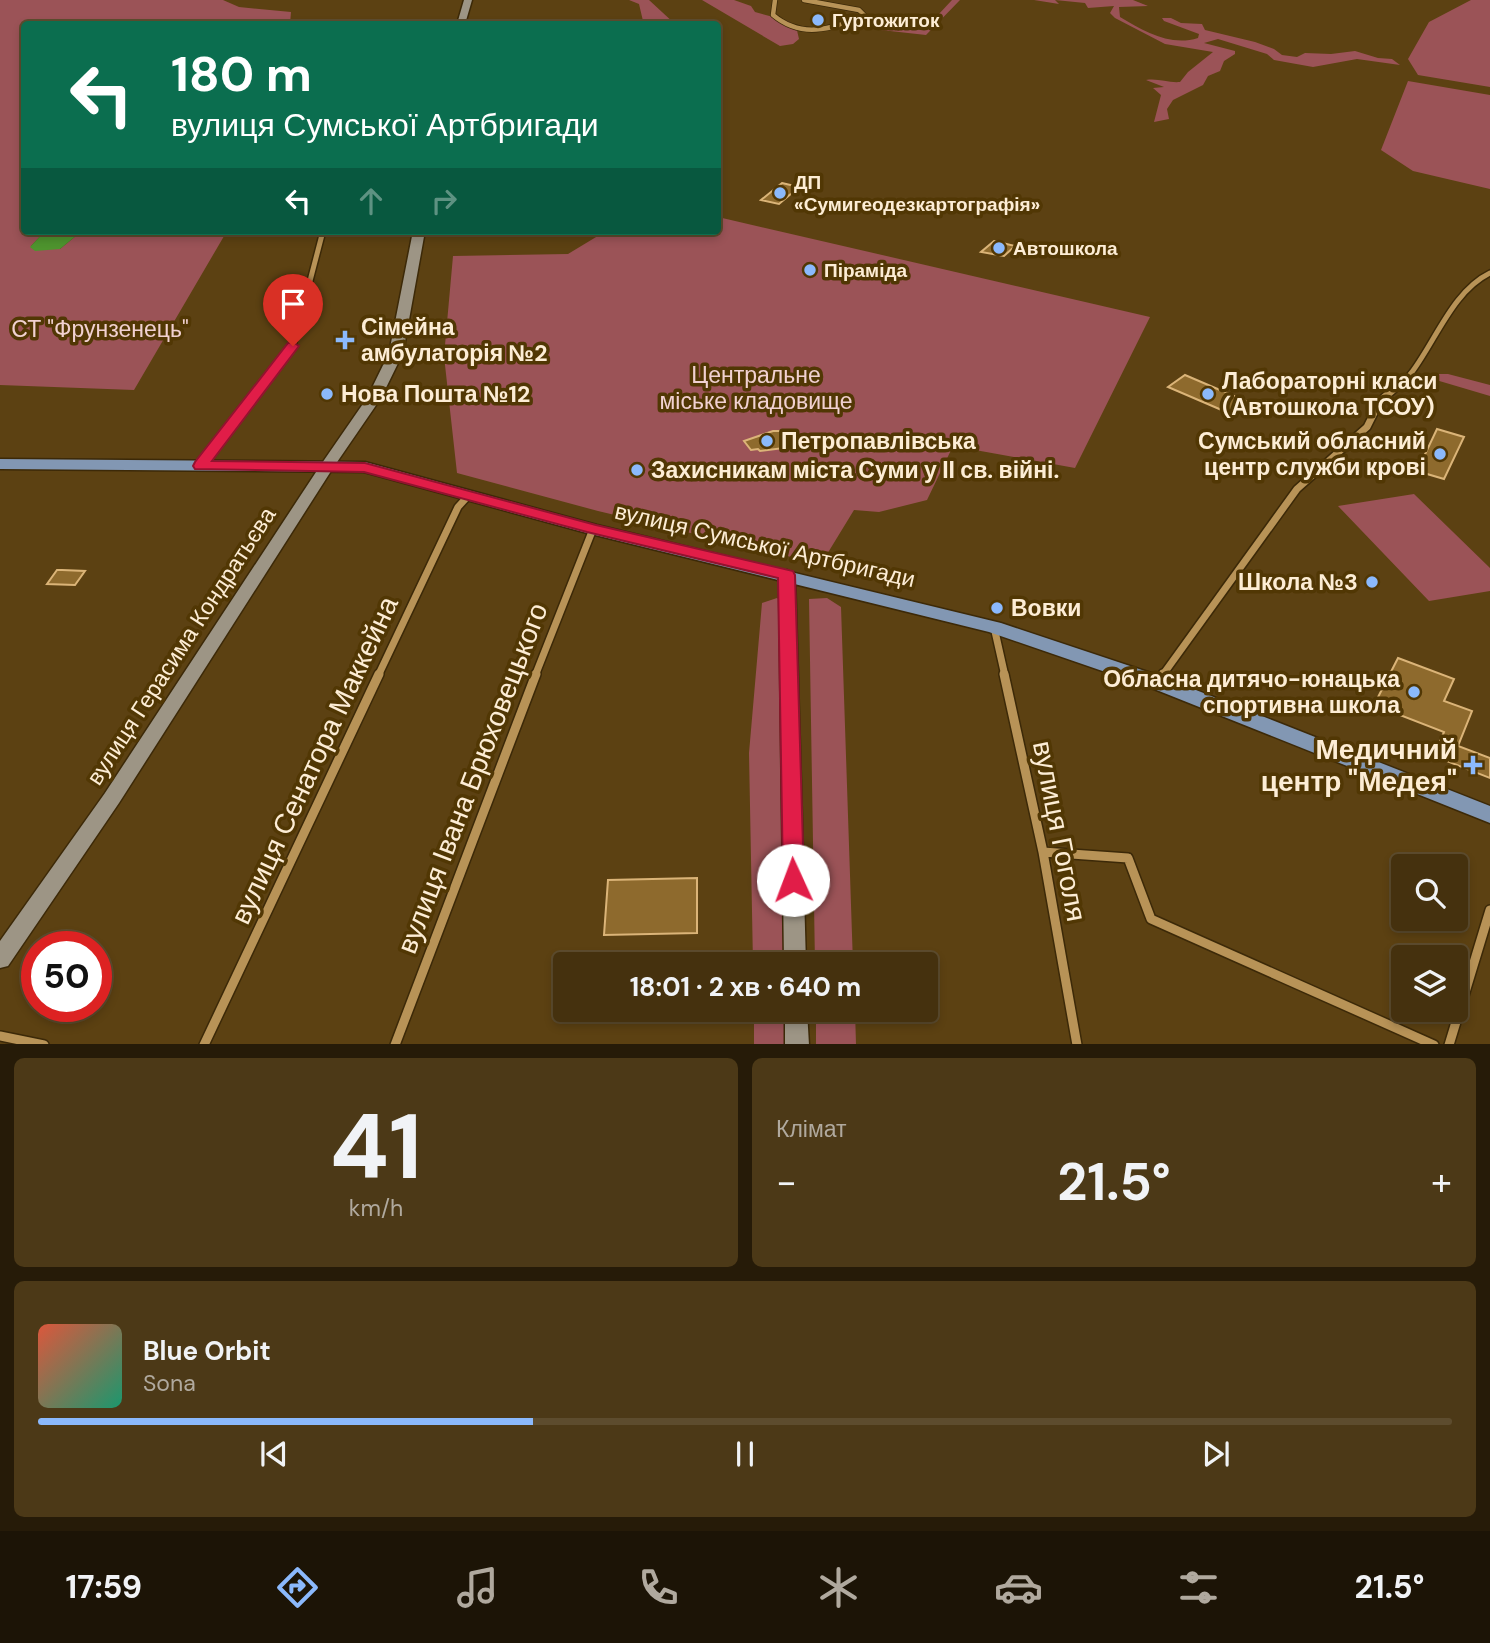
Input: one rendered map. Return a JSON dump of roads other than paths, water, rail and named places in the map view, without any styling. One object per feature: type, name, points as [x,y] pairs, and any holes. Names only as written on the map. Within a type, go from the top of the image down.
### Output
[{"type":"main road","points":[[462,21],[468,0]]},
{"type":"main road","name":"вулиця Герасима Кондратьєва","points":[[0,959],[112,798],[327,466],[351,435],[390,368],[396,353],[418,235]]},
{"type":"main road","name":"вулиця Сумської Артбригади","points":[[0,464],[365,467],[593,529],[994,626],[1157,682],[1490,815]]},
{"type":"main road","points":[[787,575],[795,952]]},
{"type":"main road","points":[[796,1022],[797,1044]]},
{"type":"street","points":[[775,0],[773,15],[777,20],[808,31],[829,29],[865,16],[859,10],[804,0]]},
{"type":"street","points":[[201,466],[293,346],[322,235]]},
{"type":"street","points":[[1157,682],[1297,489],[1367,428],[1380,401],[1411,374],[1454,308],[1478,279],[1490,273]]},
{"type":"street","name":"вулиця Сенатора Маккейна","points":[[204,1044],[458,507],[468,496]]},
{"type":"street","name":"вулиця Івана Брюховецького","points":[[396,1044],[593,529]]},
{"type":"street","name":"вулиця Гоголя","points":[[994,626],[1043,852],[1077,1044]]},
{"type":"street","points":[[1043,852],[1128,858],[1151,919],[1432,1044]]},
{"type":"street","points":[[1449,1044],[1490,910]]},
{"type":"street","points":[[0,1036],[39,1044]]},
{"type":"place","name":"Гуртожиток","points":[[818,20]]},
{"type":"place","name":"ДП «Сумигеодезкартографія»","points":[[780,193]]},
{"type":"place","name":"Автошкола","points":[[999,248]]},
{"type":"place","name":"Піраміда","points":[[810,270]]},
{"type":"place","name":"Сімейна амбулаторія №2","points":[[345,340]]},
{"type":"place","name":"Нова Пошта №12","points":[[327,394]]},
{"type":"place","name":"Лабораторні класи (Автошкола ТСОУ)","points":[[1208,394]]},
{"type":"place","name":"Петропавлівська","points":[[767,441]]},
{"type":"place","name":"Сумський обласний центр служби крові","points":[[1440,454]]},
{"type":"place","name":"Захисникам міста Суми у ІІ св. війні.","points":[[637,470]]},
{"type":"place","name":"Школа №3","points":[[1372,582]]},
{"type":"place","name":"Вовки","points":[[997,608]]},
{"type":"place","name":"Обласна дитячо-юнацька спортивна школа","points":[[1414,692]]},
{"type":"place","name":"Медичний центр \"Медея\"","points":[[1473,765]]},
{"type":"park label","name":"СТ \"Фрунзенець\"","points":[[100,329]]},
{"type":"park label","name":"Центральне міське кладовище","points":[[756,388]]}]
